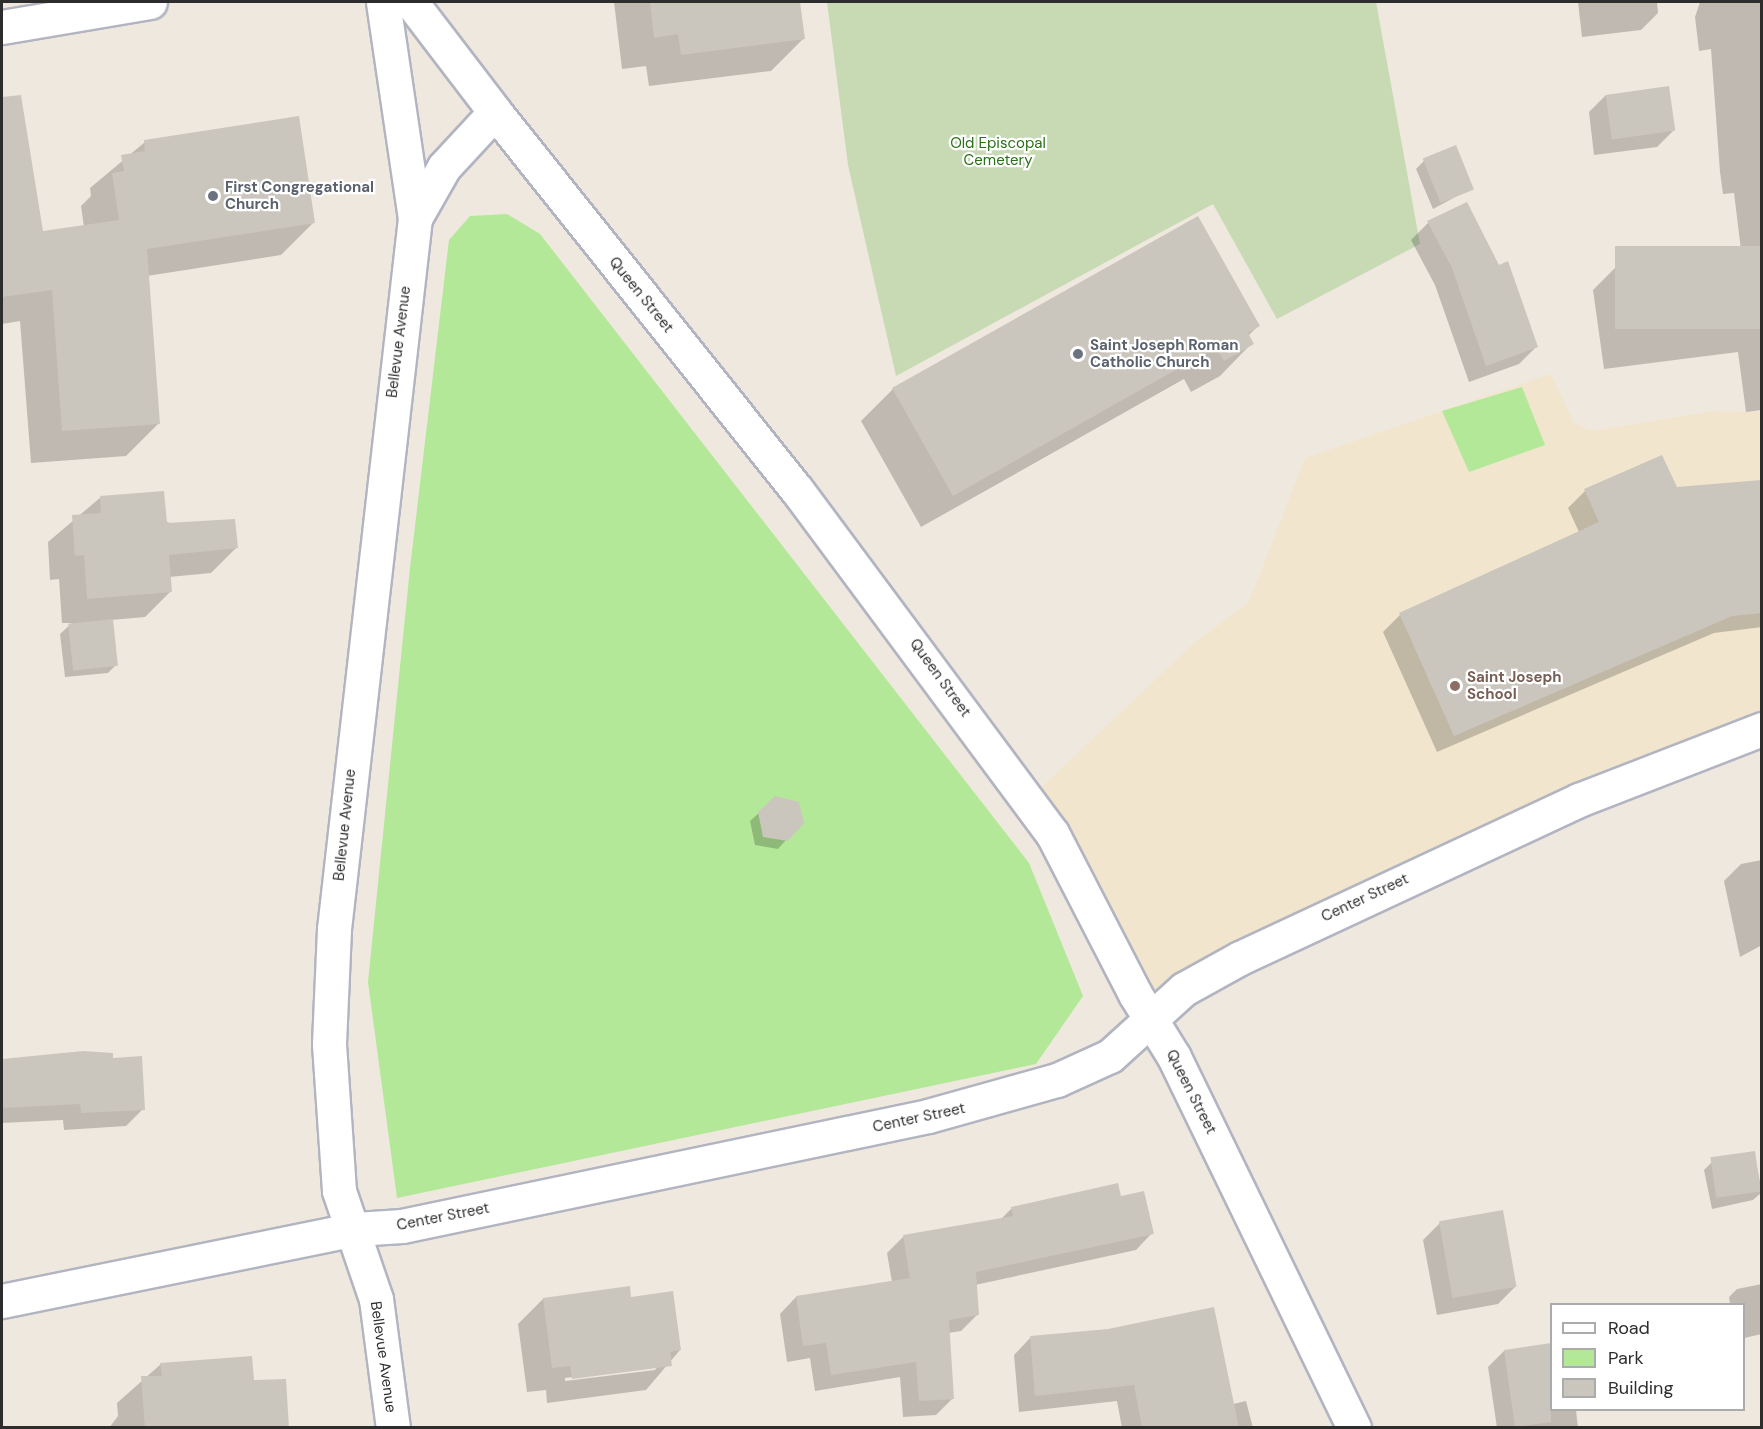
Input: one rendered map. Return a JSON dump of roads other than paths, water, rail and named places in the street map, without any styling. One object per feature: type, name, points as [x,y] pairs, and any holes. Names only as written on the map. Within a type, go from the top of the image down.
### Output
[{"type":"street","points":[[2,27],[150,2]]},
{"type":"street","name":"Bellevue Avenue","points":[[383,2],[415,218],[334,929],[329,1044],[333,1150],[339,1191],[355,1229],[376,1299],[393,1428]]},
{"type":"street","name":"Queen Street","points":[[411,2],[495,112],[797,490],[1029,800],[1074,870],[1150,1019],[1174,1058],[1354,1428]]},
{"type":"street","name":"Bellevue Avenue","points":[[415,218],[444,167],[495,112]]},
{"type":"street","name":"Center Street","points":[[2,1301],[355,1229],[402,1226],[983,1103],[1096,1064],[1198,980],[1323,918],[1590,795],[1761,729]]},
{"type":"place","name":"First Congregational Church","points":[[213,196]]},
{"type":"place","name":"Saint Joseph Roman Catholic Church","points":[[1078,354]]},
{"type":"place","name":"Saint Joseph School","points":[[1455,686]]},
{"type":"park label","name":"Old Episcopal Cemetery","points":[[998,152]]}]
